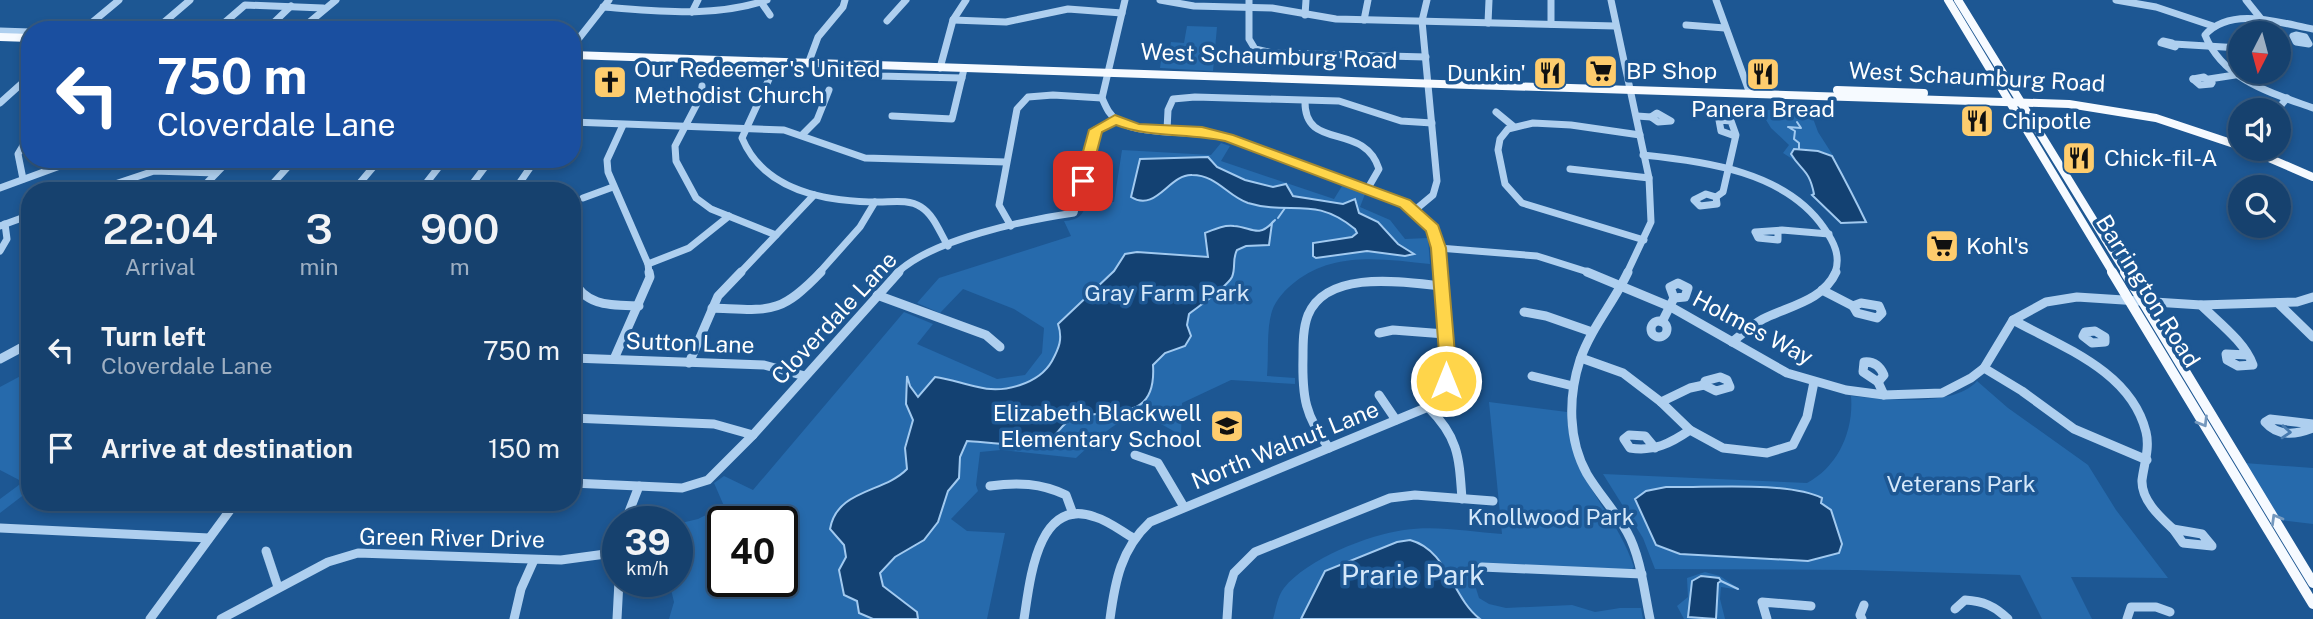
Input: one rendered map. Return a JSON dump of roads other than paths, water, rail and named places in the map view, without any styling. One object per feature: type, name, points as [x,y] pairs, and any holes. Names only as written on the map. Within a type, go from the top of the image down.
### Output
[{"type":"main road","name":"Barrington Road","points":[[1948,0],[2006,99],[2250,474],[2312,580]]},
{"type":"main road","name":"Barrington Road","points":[[1958,0],[2313,604]]},
{"type":"main road","points":[[0,37],[21,38]]},
{"type":"main road","points":[[0,42],[21,43]]},
{"type":"main road","name":"West Schaumburg Road","points":[[581,57],[940,68],[963,74],[1108,74],[2018,99],[2105,106],[2148,114],[2228,140]]},
{"type":"main road","points":[[2279,161],[2313,174]]},
{"type":"main road","points":[[2284,161],[2313,174]]},
{"type":"street","points":[[94,21],[119,0]]},
{"type":"street","points":[[166,21],[190,0]]},
{"type":"street","points":[[309,21],[336,0]]},
{"type":"street","points":[[581,35],[609,0]]},
{"type":"street","points":[[692,12],[698,0]]},
{"type":"street","points":[[808,64],[818,37],[843,7],[845,0]]},
{"type":"street","points":[[887,21],[906,0]]},
{"type":"street","points":[[940,68],[953,20],[966,0]]},
{"type":"street","points":[[1125,0],[1102,98],[1105,108],[1115,120],[1138,128],[1202,132],[1228,138],[1368,188],[1415,210],[1433,228],[1439,248],[1446,334],[1446,381],[1428,407],[1448,425],[1458,443],[1462,499]]},
{"type":"street","points":[[1160,0],[1249,3],[1306,15],[1364,20],[1615,26]]},
{"type":"street","points":[[1306,15],[1307,0]]},
{"type":"street","points":[[1364,20],[1368,0]]},
{"type":"street","points":[[1415,210],[1431,199],[1436,191],[1422,21],[1427,0]]},
{"type":"street","points":[[1488,23],[1489,0]]},
{"type":"street","points":[[1551,0],[1551,24]]},
{"type":"street","points":[[1611,0],[1649,178],[1651,222],[1621,287],[1592,332],[1581,358],[1573,386],[1572,421],[1577,451],[1587,474],[1626,532],[1642,574],[1650,619]]},
{"type":"street","points":[[1716,0],[1749,91]]},
{"type":"street","points":[[2116,0],[2157,4],[2213,26]]},
{"type":"street","points":[[2246,0],[2262,20]]},
{"type":"street","points":[[603,7],[692,12],[725,10],[764,1],[770,15]]},
{"type":"street","points":[[226,21],[245,5],[282,3],[323,8]]},
{"type":"street","points":[[1249,3],[1250,39],[1255,49],[1276,53],[1426,57]]},
{"type":"street","points":[[275,21],[291,6]]},
{"type":"street","points":[[953,20],[1006,22],[1068,9],[1122,13]]},
{"type":"street","points":[[1039,15],[1047,25]]},
{"type":"street","points":[[2228,67],[2208,44],[2205,33],[2213,26],[2236,20],[2262,20],[2313,29]]},
{"type":"street","points":[[1686,25],[1725,28]]},
{"type":"street","points":[[2295,26],[2299,35]]},
{"type":"street","points":[[0,31],[21,32]]},
{"type":"street","points":[[2174,44],[2228,46]]},
{"type":"street","points":[[779,64],[742,138],[754,165],[763,174],[814,195],[919,205],[929,214],[947,246]]},
{"type":"street","points":[[879,66],[878,76],[963,74],[952,119],[892,116]]},
{"type":"street","points":[[2209,79],[2228,76]]},
{"type":"street","points":[[0,103],[21,84]]},
{"type":"street","points":[[2255,84],[2287,98]]},
{"type":"street","points":[[702,86],[701,96],[676,146],[676,161],[696,198],[710,209],[776,235]]},
{"type":"street","points":[[803,134],[817,120],[829,90]]},
{"type":"street","points":[[1012,226],[999,205],[1017,109],[1028,97],[1052,95],[1102,98]]},
{"type":"street","points":[[1167,131],[1168,110],[1172,99],[1195,97],[1343,102],[1401,121],[1432,123]]},
{"type":"street","points":[[1304,100],[1307,119],[1314,127],[1364,144],[1373,151],[1380,169],[1368,188]]},
{"type":"street","points":[[2291,100],[2313,108]]},
{"type":"street","points":[[1496,112],[1513,126]]},
{"type":"street","points":[[1567,115],[1569,125]]},
{"type":"street","points":[[1637,116],[1651,117]]},
{"type":"street","name":"Cloverdale Lane","points":[[639,486],[685,488],[708,480],[753,435],[894,276],[911,262],[947,246],[1039,217],[1074,213],[1096,130],[1115,120]]},
{"type":"street","points":[[581,123],[784,130],[803,134],[841,151],[865,158],[1006,162]]},
{"type":"street","points":[[1640,135],[1569,125],[1528,123],[1513,126],[1501,136],[1497,150],[1502,182],[1515,199],[1537,209],[1577,218],[1644,240]]},
{"type":"street","points":[[614,359],[650,281],[648,264],[613,187],[607,160],[623,125]]},
{"type":"street","points":[[1716,197],[1723,192],[1735,136]]},
{"type":"street","points":[[21,149],[18,154],[23,180]]},
{"type":"street","points":[[1643,155],[1675,157],[1766,183],[1814,212],[1829,234],[1839,258],[1838,268],[1828,286],[1759,321],[1732,342]]},
{"type":"street","points":[[0,188],[55,168]]},
{"type":"street","points":[[208,182],[221,168]]},
{"type":"street","points":[[274,182],[287,168]]},
{"type":"street","points":[[361,182],[372,168]]},
{"type":"street","points":[[427,182],[438,168]]},
{"type":"street","points":[[1570,169],[1649,178]]},
{"type":"street","points":[[121,182],[154,171],[216,173]]},
{"type":"street","points":[[583,198],[613,187]]},
{"type":"street","points":[[689,362],[723,289],[814,195]]},
{"type":"street","points":[[712,308],[777,308],[796,296],[866,221],[874,202]]},
{"type":"street","points":[[648,264],[689,247],[729,216]]},
{"type":"street","points":[[0,251],[7,239],[3,225],[21,218]]},
{"type":"street","points":[[1778,231],[1829,234]]},
{"type":"street","name":"Holmes Way","points":[[1439,248],[1537,256],[1571,265],[1671,307],[1787,373],[1846,390],[1884,395],[1942,393],[1984,368],[2013,320]]},
{"type":"street","points":[[1329,448],[1309,421],[1302,404],[1304,327],[1312,306],[1330,292],[1351,284],[1379,281],[1442,286]]},
{"type":"street","points":[[1822,290],[1853,306]]},
{"type":"street","points":[[877,295],[986,335],[1000,346]]},
{"type":"street","points":[[581,296],[587,301],[639,306]]},
{"type":"street","points":[[2013,320],[2046,302],[2077,297],[2201,305],[2278,303],[2313,297]]},
{"type":"street","points":[[1662,322],[1674,298]]},
{"type":"street","points":[[2278,303],[2313,337]]},
{"type":"street","points":[[2201,305],[2248,355]]},
{"type":"street","points":[[1524,312],[1546,316],[1592,332]]},
{"type":"street","points":[[2013,320],[2105,371],[2130,397],[2146,432],[2147,460],[2142,482],[2157,515],[2173,529]]},
{"type":"street","points":[[1379,333],[1393,330],[1446,334]]},
{"type":"street","points":[[2072,352],[2085,339]]},
{"type":"street","points":[[0,359],[21,348]]},
{"type":"street","name":"Sutton Lane","points":[[581,358],[775,367],[805,376]]},
{"type":"street","points":[[1581,358],[1623,373],[1661,402],[1690,430],[1723,448],[1766,453],[1793,445],[1807,417],[1814,382]]},
{"type":"street","points":[[1984,368],[2022,391],[2074,429],[2147,460]]},
{"type":"street","points":[[1532,376],[1573,386]]},
{"type":"street","points":[[1878,382],[1884,395]]},
{"type":"street","points":[[1661,402],[1690,387],[1704,385]]},
{"type":"street","points":[[1379,395],[1396,420]]},
{"type":"street","name":"North Walnut Lane","points":[[1110,619],[1119,565],[1133,538],[1150,522],[1428,407]]},
{"type":"street","points":[[581,418],[714,424],[753,435]]},
{"type":"street","points":[[1655,448],[1670,444],[1690,430]]},
{"type":"street","points":[[1135,455],[1158,463],[1184,507]]},
{"type":"street","points":[[990,486],[1023,481],[1059,491],[1066,495],[1073,514]]},
{"type":"street","points":[[581,483],[639,486],[631,506]]},
{"type":"street","points":[[1227,619],[1229,587],[1234,572],[1242,561],[1255,552],[1382,499],[1415,495],[1493,501]]},
{"type":"street","points":[[150,619],[229,511]]},
{"type":"street","points":[[1024,619],[1037,549],[1050,525],[1073,514],[1095,516],[1133,538]]},
{"type":"street","points":[[0,527],[20,531],[209,538]]},
{"type":"street","points":[[266,551],[278,587]]},
{"type":"street","name":"Green River Drive","points":[[221,619],[338,558],[358,553],[534,560],[571,560],[602,555]]},
{"type":"street","points":[[514,619],[521,589],[534,560]]},
{"type":"street","points":[[1482,567],[1642,574]]},
{"type":"street","points":[[2297,578],[2312,580]]},
{"type":"street","points":[[617,619],[618,597]]},
{"type":"street","points":[[1955,609],[1965,600],[1986,601],[2008,619]]},
{"type":"street","points":[[1767,619],[1762,602],[1811,606]]},
{"type":"street","points":[[1862,619],[1864,606]]},
{"type":"street","points":[[2127,619],[2131,607],[2156,607],[2170,612]]},
{"type":"waterway","points":[[1797,122],[1801,128],[1788,127],[1795,131],[1794,139],[1799,143],[1799,149]]},
{"type":"waterway","points":[[1278,218],[1285,208]]},
{"type":"waterway","points":[[1272,223],[1275,220]]},
{"type":"waterway","points":[[1721,581],[1738,589]]},
{"type":"place","name":"BP Shop","points":[[1601,71]]},
{"type":"place","name":"Dunkin'","points":[[1550,73]]},
{"type":"place","name":"Panera Bread","points":[[1763,74]]},
{"type":"place","name":"Our Redeemer's United Methodist Church","points":[[610,82]]},
{"type":"place","name":"Chipotle","points":[[1977,121]]},
{"type":"place","name":"Chick-fil-A","points":[[2079,158]]},
{"type":"place","name":"Kohl's","points":[[1942,246]]},
{"type":"place","name":"Elizabeth Blackwell Elementary School","points":[[1227,426]]},
{"type":"park label","name":"Gray Farm Park","points":[[1167,293]]},
{"type":"park label","name":"Veterans Park","points":[[1961,484]]},
{"type":"park label","name":"Knollwood Park","points":[[1551,517]]},
{"type":"park label","name":"Prarie Park","points":[[1413,575]]}]
